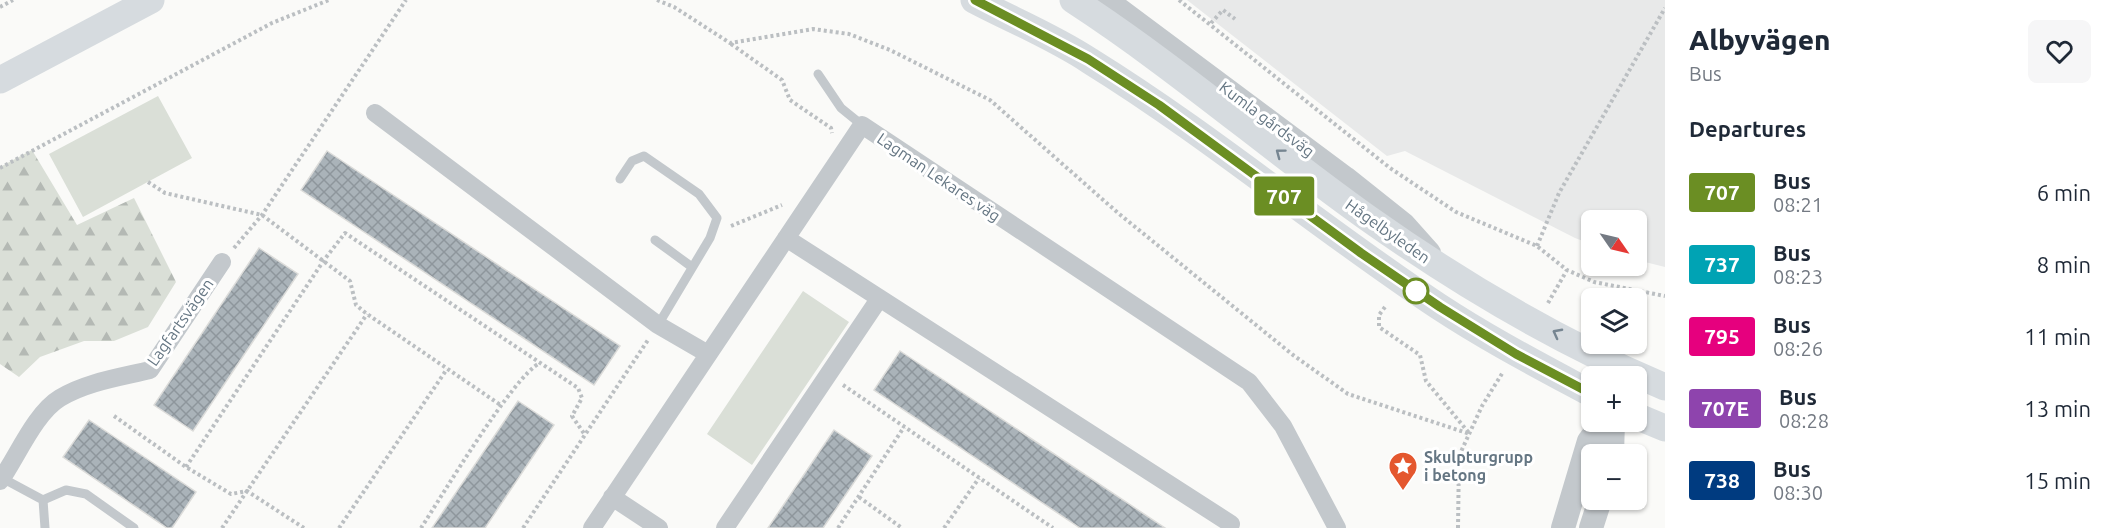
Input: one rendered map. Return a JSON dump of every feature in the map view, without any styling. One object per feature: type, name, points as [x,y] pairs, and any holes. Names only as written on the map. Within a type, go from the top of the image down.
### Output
[{"type":"main road","points":[[0,80],[150,0]]},
{"type":"main road","name":"Hågelbyleden","points":[[974,0],[1088,59],[1159,105],[1361,253],[1440,307],[1516,354],[1581,388]]},
{"type":"main road","name":"Hågelbyleden","points":[[1073,0],[1142,47],[1368,218],[1447,273],[1612,366]]},
{"type":"main road","name":"Hågelbyleden","points":[[1647,381],[1665,387]]},
{"type":"main road","points":[[1647,421],[1665,428]]},
{"type":"street","name":"Kumla gårdsväg","points":[[1106,0],[1345,178],[1404,225],[1447,273]]},
{"type":"street","points":[[1127,0],[1296,126],[1345,178]]},
{"type":"street","points":[[375,113],[658,325],[708,354]]},
{"type":"street","name":"Lagman Lekares väg","points":[[591,528],[861,125],[1249,382],[1283,426],[1337,528]]},
{"type":"street","points":[[786,238],[1230,524]]},
{"type":"street","name":"Lagfartsvägen","points":[[1,479],[41,417],[59,398],[87,386],[150,370],[222,262]]},
{"type":"street","points":[[725,528],[830,376],[879,299]]},
{"type":"street","points":[[1563,528],[1588,441],[1595,432]]},
{"type":"street","points":[[612,497],[659,528]]},
{"type":"street","points":[[1591,528],[1597,510]]},
{"type":"lane","points":[[818,74],[841,108],[861,125]]},
{"type":"lane","points":[[620,179],[632,162],[644,156],[707,202],[717,219],[710,238],[658,325]]},
{"type":"lane","points":[[655,240],[692,267]]},
{"type":"lane","points":[[1,479],[43,500]]},
{"type":"lane","points":[[43,500],[66,490],[86,494],[134,528]]},
{"type":"lane","points":[[43,500],[45,528]]},
{"type":"path","points":[[0,7],[13,0]]},
{"type":"path","points":[[0,168],[272,23],[329,0]]},
{"type":"path","points":[[222,262],[262,215],[406,0]]},
{"type":"path","points":[[657,0],[674,7],[783,80],[790,100],[831,128],[832,136]]},
{"type":"path","points":[[1179,0],[1211,23],[1390,168],[1456,212],[1537,246],[1567,270],[1594,282],[1665,296]]},
{"type":"path","points":[[1537,246],[1559,193],[1665,8]]},
{"type":"path","points":[[1211,23],[1223,10],[1235,20]]},
{"type":"path","points":[[730,43],[813,29],[849,34],[890,50],[990,100],[1118,213],[1293,355],[1348,394],[1470,434]]},
{"type":"path","points":[[148,182],[165,193],[262,215],[350,281],[356,305],[367,314],[501,406]]},
{"type":"path","points":[[710,238],[726,228],[792,201]]},
{"type":"path","points":[[186,467],[324,260],[345,233],[578,388],[582,398],[572,416],[585,435]]},
{"type":"path","points":[[1546,306],[1567,270]]},
{"type":"path","points":[[1385,307],[1379,315],[1379,327],[1420,356],[1426,381],[1470,434]]},
{"type":"path","points":[[222,528],[367,314]]},
{"type":"path","points":[[523,528],[658,325]]},
{"type":"path","points":[[421,528],[501,406],[530,368],[540,363]]},
{"type":"path","points":[[339,528],[447,369]]},
{"type":"path","points":[[1458,528],[1459,456],[1482,406],[1504,371]]},
{"type":"path","points":[[830,376],[1053,528]]},
{"type":"path","points":[[114,416],[186,467],[231,494],[247,491],[304,528]]},
{"type":"path","points":[[838,528],[904,427]]},
{"type":"path","points":[[944,528],[979,478]]},
{"type":"path","points":[[859,496],[902,528]]},
{"type":"shaded area","points":[[1187,0],[1665,0],[1665,267],[1647,262],[1647,210],[1581,210],[1581,240],[1405,151],[1387,156]]},
{"type":"green space","points":[[158,96],[192,158],[83,217],[49,154]]},
{"type":"green space","points":[[32,150],[77,225],[134,198],[176,282],[148,327],[114,341],[84,341],[40,357],[19,377],[0,364],[0,167]]},
{"type":"green space","points":[[803,291],[849,322],[752,465],[707,434]]},
{"type":"building","points":[[327,151],[620,346],[594,385],[301,190]]},
{"type":"building","points":[[259,248],[298,274],[193,431],[154,405]]},
{"type":"building","points":[[900,351],[1165,528],[1080,528],[874,390]]},
{"type":"building","points":[[518,401],[554,425],[485,528],[432,528]]},
{"type":"building","points":[[89,420],[196,492],[172,528],[167,528],[63,457]]},
{"type":"building","points":[[834,430],[872,456],[823,528],[768,528]]},
{"type":"bus line","name":"707","points":[[975,0],[1088,59],[1159,105],[1361,253],[1440,307],[1516,354],[1581,388]]},
{"type":"place","name":"Skulpturgrupp i betong","points":[[1403,492]]}]
